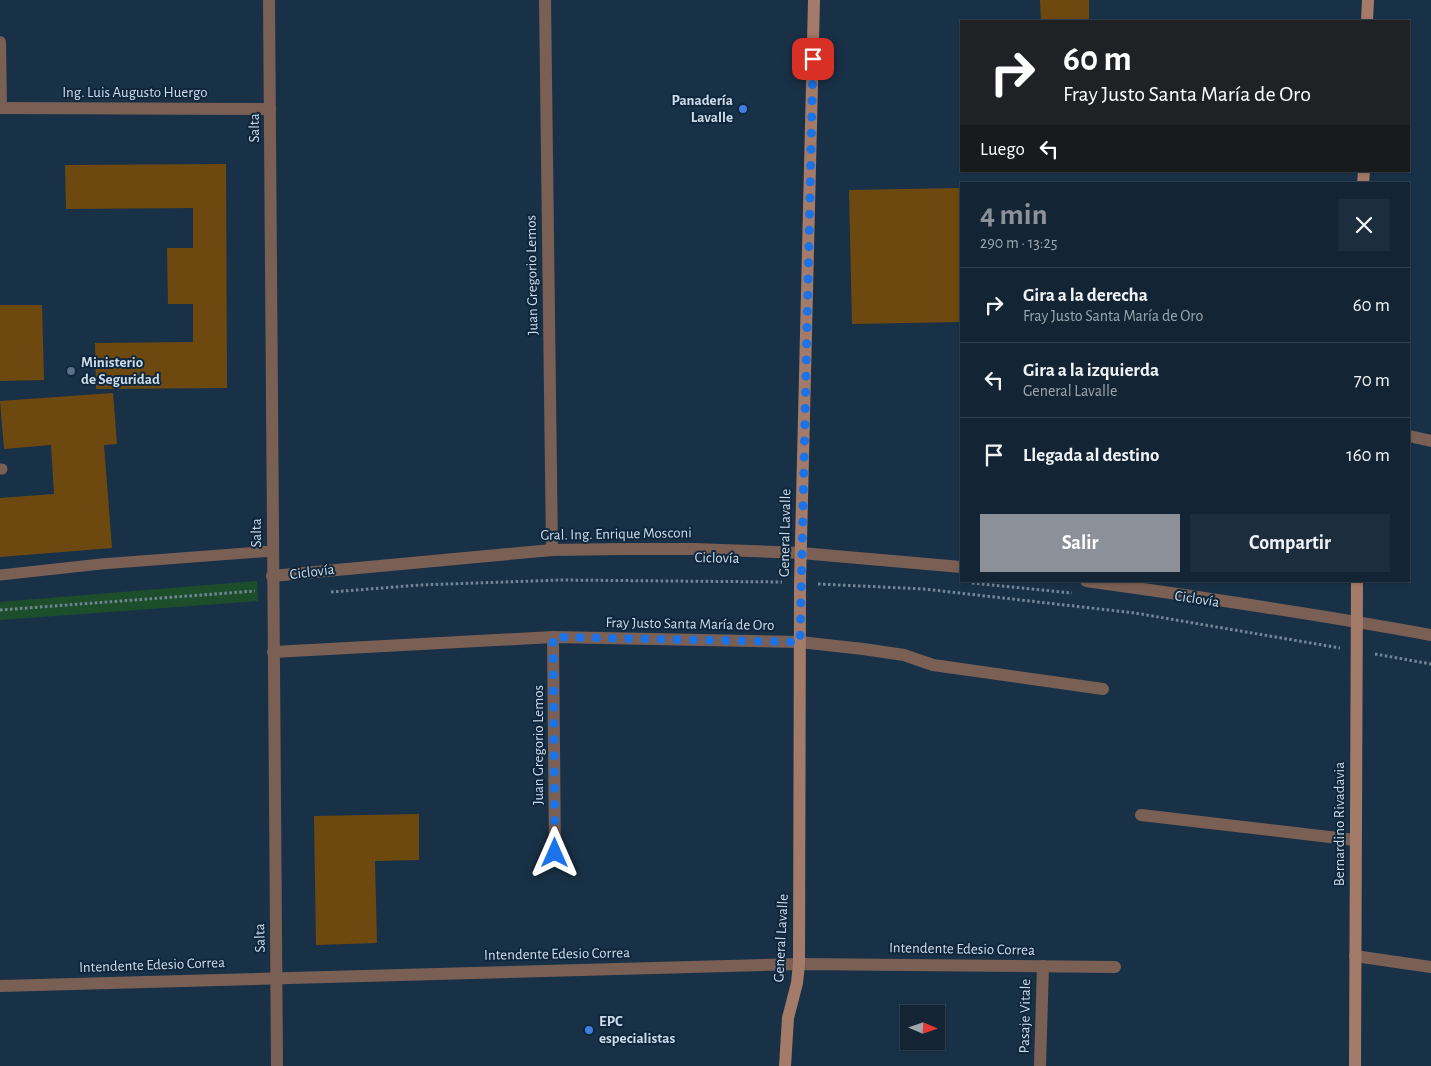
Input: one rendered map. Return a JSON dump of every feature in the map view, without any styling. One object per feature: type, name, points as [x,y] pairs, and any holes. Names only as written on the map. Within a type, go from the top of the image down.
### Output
[{"type":"street","name":"Salta","points":[[269,0],[277,1066]]},
{"type":"street","name":"Juan Gregorio Lemos","points":[[545,0],[552,550]]},
{"type":"street","name":"General Lavalle","points":[[785,1066],[788,1018],[800,964],[800,583],[814,0]]},
{"type":"street","points":[[1367,20],[1368,0]]},
{"type":"street","points":[[0,42],[0,108]]},
{"type":"street","name":"Ing. Luis Augusto Huergo","points":[[0,108],[270,109]]},
{"type":"street","points":[[1410,436],[1431,441]]},
{"type":"street","name":"Gral. Ing. Enrique Mosconi","points":[[272,582],[552,550],[676,549],[801,553],[960,567]]},
{"type":"street","points":[[1093,582],[1213,599],[1431,635]]},
{"type":"street","name":"Bernardino Rivadavia","points":[[1355,1066],[1357,582]]},
{"type":"street","name":"Juan Gregorio Lemos","points":[[553,637],[555,853]]},
{"type":"street","name":"Fray Justo Santa María de Oro","points":[[273,652],[553,637],[800,642],[888,652],[912,657],[933,665],[1102,689]]},
{"type":"street","points":[[1141,815],[1355,840]]},
{"type":"street","points":[[1355,956],[1431,967]]},
{"type":"street","name":"Intendente Edesio Correa","points":[[0,986],[800,964],[1115,967]]},
{"type":"street","name":"Pasaje Vitale","points":[[1040,1066],[1043,966]]},
{"type":"lane","points":[[0,575],[101,564],[272,551]]},
{"type":"path","points":[[325,591],[561,580],[800,583],[924,589],[1116,610],[1431,664]]},
{"type":"path","name":"Ciclovía","points":[[0,610],[248,592],[272,582]]},
{"type":"path","points":[[970,583],[1074,593]]},
{"type":"green space","points":[[257,581],[258,601],[0,620],[0,602]]},
{"type":"building","points":[[1040,0],[1089,0],[1089,20],[1041,20]]},
{"type":"building","points":[[226,164],[227,388],[96,389],[95,343],[193,342],[193,304],[168,304],[167,248],[193,248],[193,208],[66,209],[65,165]]},
{"type":"building","points":[[960,188],[960,322],[852,324],[849,190]]},
{"type":"building","points":[[0,305],[42,305],[44,380],[0,381]]},
{"type":"building","points":[[113,393],[117,444],[104,445],[112,548],[0,557],[0,498],[54,494],[51,445],[4,449],[0,401]]},
{"type":"building","points":[[419,814],[419,860],[375,861],[377,943],[316,945],[314,816]]},
{"type":"place","name":"Panadería Lavalle","points":[[743,109]]},
{"type":"place","name":"Ministerio de Seguridad","points":[[71,371]]},
{"type":"place","name":"EPC especialistas","points":[[589,1030]]},
{"type":"route","points":[[555,853],[553,637],[800,642],[813,59]]}]
